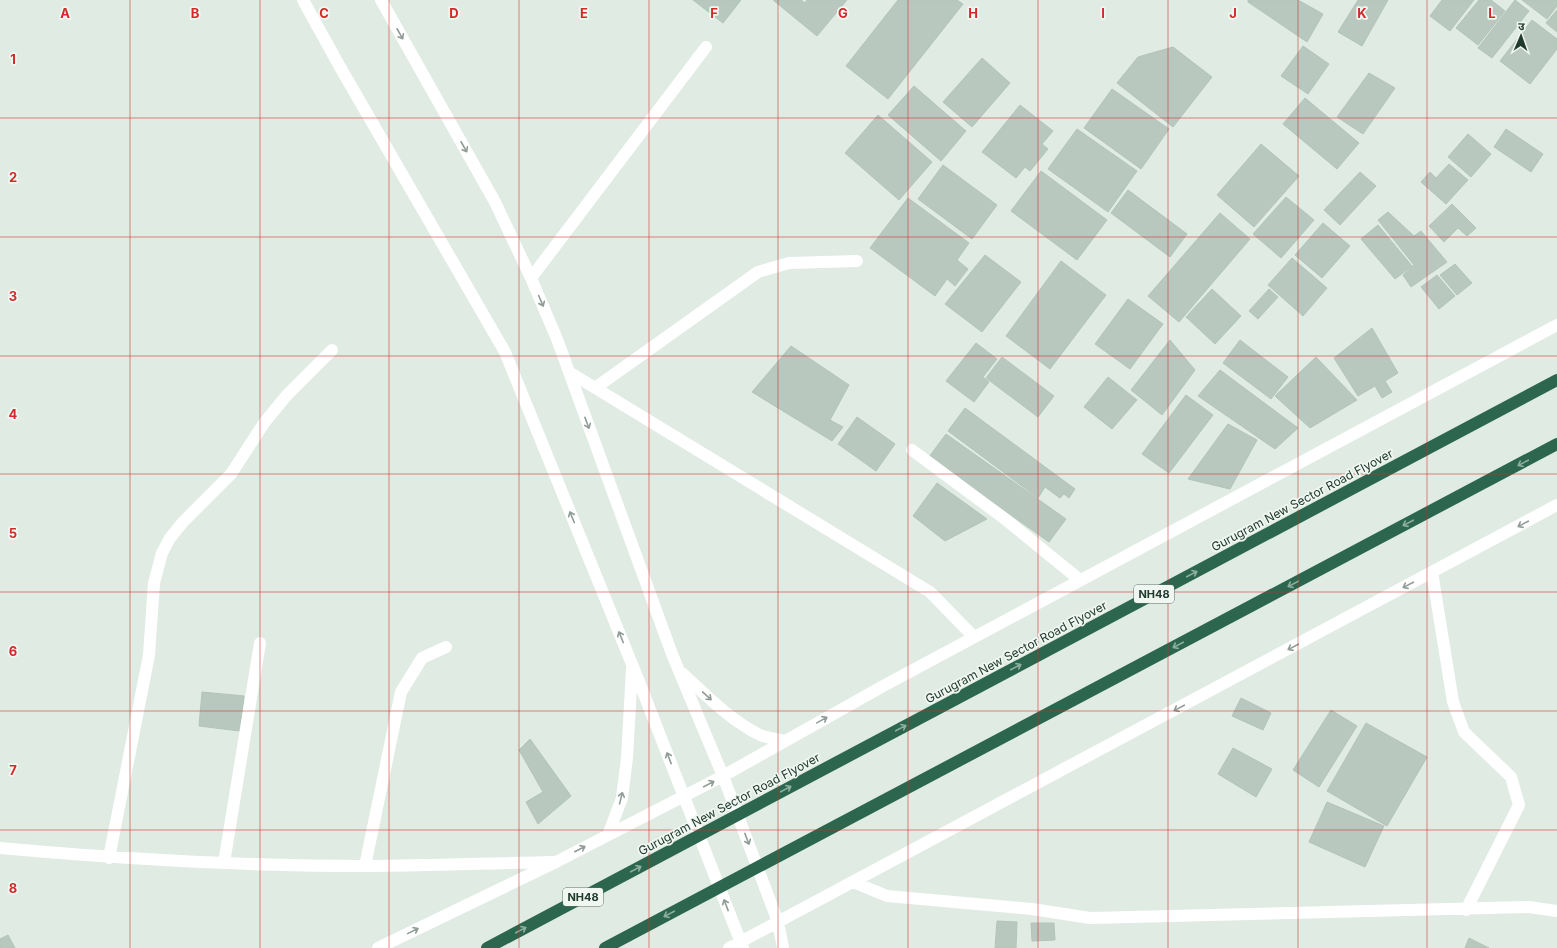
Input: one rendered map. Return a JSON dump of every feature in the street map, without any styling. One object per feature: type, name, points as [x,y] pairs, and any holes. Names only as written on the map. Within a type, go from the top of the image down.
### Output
[{"type":"highway","name":"Gurugram New Sector Road Flyover","points":[[487,948],[1557,380]]},
{"type":"highway","points":[[605,948],[1557,444]]},
{"type":"street","points":[[303,0],[340,67],[505,352],[632,666],[742,945]]},
{"type":"street","points":[[381,0],[495,202],[531,278],[569,372],[679,670],[723,776],[778,922],[784,948]]},
{"type":"street","points":[[531,278],[706,47]]},
{"type":"street","points":[[596,388],[758,272],[789,263],[857,261]]},
{"type":"street","points":[[378,948],[556,862],[684,797],[974,637],[1557,325]]},
{"type":"street","points":[[109,858],[149,655],[154,583],[162,553],[170,538],[179,527],[231,474],[264,423],[278,406],[332,350]]},
{"type":"street","points":[[569,372],[930,592],[974,637]]},
{"type":"street","points":[[912,450],[1005,519],[1080,580]]},
{"type":"street","points":[[729,948],[742,945],[778,922],[1557,506]]},
{"type":"street","points":[[1432,572],[1453,702],[1464,732],[1511,777],[1519,805],[1466,910]]},
{"type":"street","points":[[224,863],[260,642]]},
{"type":"street","points":[[365,866],[401,692],[422,658],[446,647]]},
{"type":"street","points":[[608,835],[622,798],[627,758],[632,666]]},
{"type":"street","points":[[679,670],[720,708],[761,735],[784,742]]},
{"type":"street","points":[[0,848],[109,858],[224,863],[365,866],[556,862]]},
{"type":"street","points":[[853,882],[887,896],[1032,909],[1090,918],[1466,910],[1528,907],[1557,911]]},
{"type":"building","points":[[693,0],[741,0],[723,23]]},
{"type":"building","points":[[773,0],[801,0],[805,3],[807,0],[847,0],[817,36]]},
{"type":"building","points":[[898,0],[957,0],[963,4],[888,99],[846,66]]},
{"type":"building","points":[[1248,0],[1298,0],[1323,14],[1307,42],[1248,2]]},
{"type":"building","points":[[1358,0],[1388,0],[1362,46],[1338,32]]},
{"type":"building","points":[[1442,0],[1474,0],[1450,31],[1430,16]]},
{"type":"building","points":[[1479,0],[1491,0],[1505,11],[1478,45],[1456,28]]},
{"type":"building","points":[[1515,0],[1529,11],[1492,58],[1478,48]]},
{"type":"building","points":[[1522,0],[1557,0],[1557,6],[1547,19]]},
{"type":"building","points":[[1557,10],[1557,32],[1546,23]]},
{"type":"building","points":[[1532,20],[1557,39],[1557,49],[1530,84],[1500,61]]},
{"type":"building","points":[[1303,46],[1329,64],[1308,94],[1281,76]]},
{"type":"building","points":[[1173,47],[1212,77],[1173,127],[1117,83],[1138,57]]},
{"type":"building","points":[[982,58],[1010,83],[972,127],[943,102]]},
{"type":"building","points":[[1369,73],[1395,88],[1363,134],[1337,117]]},
{"type":"building","points":[[914,86],[966,131],[941,161],[888,115]]},
{"type":"building","points":[[1112,89],[1169,129],[1141,169],[1084,128]]},
{"type":"building","points":[[1305,98],[1359,143],[1337,169],[1283,124]]},
{"type":"building","points":[[1020,105],[1053,131],[1042,144],[1048,149],[1030,171],[1025,167],[1016,178],[982,152]]},
{"type":"building","points":[[878,115],[932,162],[899,200],[845,153]]},
{"type":"building","points":[[1077,129],[1137,171],[1108,212],[1048,169]]},
{"type":"building","points":[[1506,129],[1543,154],[1531,172],[1494,147]]},
{"type":"building","points":[[1468,134],[1491,154],[1471,177],[1448,157]]},
{"type":"building","points":[[1261,144],[1299,176],[1254,227],[1217,195]]},
{"type":"building","points":[[1449,164],[1468,180],[1446,204],[1421,182],[1430,172],[1436,178]]},
{"type":"building","points":[[943,165],[997,205],[972,239],[918,199]]},
{"type":"building","points":[[1041,171],[1107,220],[1077,260],[1011,211]]},
{"type":"building","points":[[1360,172],[1376,186],[1340,225],[1324,210]]},
{"type":"building","points":[[1128,190],[1187,234],[1170,257],[1111,213]]},
{"type":"building","points":[[1286,197],[1314,220],[1281,258],[1253,234]]},
{"type":"building","points":[[908,198],[969,243],[957,260],[968,269],[955,286],[947,279],[935,296],[870,248]]},
{"type":"building","points":[[1452,204],[1476,228],[1467,236],[1458,228],[1444,242],[1429,226]]},
{"type":"building","points":[[1388,212],[1414,236],[1421,231],[1447,262],[1411,287],[1403,275],[1414,265],[1378,220]]},
{"type":"building","points":[[1220,213],[1250,239],[1179,322],[1148,296]]},
{"type":"building","points":[[1323,223],[1350,246],[1322,278],[1295,255]]},
{"type":"building","points":[[1378,225],[1412,266],[1395,279],[1361,239]]},
{"type":"building","points":[[985,255],[1021,282],[982,332],[945,304]]},
{"type":"building","points":[[1292,258],[1327,288],[1303,316],[1268,285]]},
{"type":"building","points":[[1061,261],[1106,295],[1050,369],[1006,336]]},
{"type":"building","points":[[1455,264],[1472,283],[1457,295],[1440,275]]},
{"type":"building","points":[[1437,275],[1455,296],[1439,309],[1421,287]]},
{"type":"building","points":[[1212,289],[1241,316],[1215,344],[1186,317]]},
{"type":"building","points":[[1269,289],[1278,297],[1258,319],[1249,311]]},
{"type":"building","points":[[1128,299],[1163,324],[1130,369],[1095,344]]},
{"type":"building","points":[[1372,328],[1398,373],[1385,381],[1392,392],[1382,398],[1375,386],[1358,396],[1334,358]]},
{"type":"building","points":[[1170,340],[1195,370],[1162,415],[1131,390]]},
{"type":"building","points":[[1240,340],[1288,377],[1271,399],[1223,363]]},
{"type":"building","points":[[976,343],[997,359],[983,377],[989,382],[974,402],[946,381]]},
{"type":"building","points":[[791,346],[849,385],[830,420],[843,427],[832,441],[752,392]]},
{"type":"building","points":[[1002,357],[1054,396],[1038,417],[986,378]]},
{"type":"building","points":[[1316,357],[1357,400],[1310,428],[1275,396]]},
{"type":"building","points":[[1220,370],[1298,428],[1275,449],[1198,396]]},
{"type":"building","points":[[1108,377],[1137,400],[1112,429],[1084,407]]},
{"type":"building","points":[[1186,395],[1213,415],[1169,473],[1142,454]]},
{"type":"building","points":[[965,408],[1075,489],[1069,498],[1064,494],[1060,498],[1045,487],[1038,498],[948,431]]},
{"type":"building","points":[[857,417],[895,444],[876,471],[838,444]]},
{"type":"building","points":[[1228,424],[1257,440],[1230,489],[1188,479]]},
{"type":"building","points":[[946,434],[1066,519],[1049,542],[929,457]]},
{"type":"building","points":[[937,483],[987,519],[945,541],[913,516]]},
{"type":"building","points":[[202,692],[244,696],[240,731],[199,726]]},
{"type":"building","points":[[1241,698],[1271,713],[1263,730],[1232,716]]},
{"type":"building","points":[[1331,710],[1357,726],[1319,787],[1293,770]]},
{"type":"building","points":[[1366,723],[1427,757],[1387,826],[1327,791]]},
{"type":"building","points":[[530,739],[571,796],[538,824],[526,802],[543,792],[519,750]]},
{"type":"building","points":[[1233,748],[1272,769],[1256,797],[1218,774]]},
{"type":"building","points":[[1327,802],[1384,826],[1365,867],[1309,842]]},
{"type":"building","points":[[997,921],[1017,922],[1016,948],[995,948]]},
{"type":"building","points":[[1031,923],[1054,923],[1055,940],[1032,941]]},
{"type":"building","points":[[8,935],[15,948],[0,948],[0,939]]},
{"type":"building","points":[[1469,938],[1489,948],[1465,948]]}]
